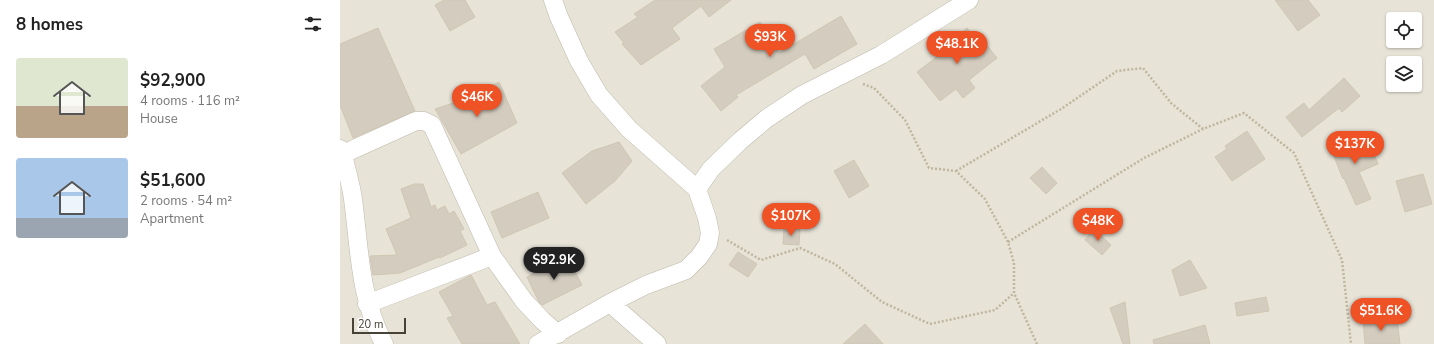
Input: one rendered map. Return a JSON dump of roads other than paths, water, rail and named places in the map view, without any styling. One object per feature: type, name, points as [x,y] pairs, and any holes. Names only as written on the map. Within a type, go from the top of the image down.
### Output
[{"type":"street","points":[[538,344],[558,334],[610,303],[646,285],[686,270],[700,257],[708,244],[710,233],[707,218],[697,189],[629,130],[599,95],[579,61],[553,0]]},
{"type":"street","points":[[697,189],[711,169],[740,141],[766,119],[802,94],[881,54],[969,0]]},
{"type":"street","points":[[384,344],[367,304],[346,200],[341,152],[416,121],[424,121],[432,125],[492,256],[524,301],[558,334]]},
{"type":"street","points":[[367,304],[492,256]]},
{"type":"street","points":[[610,303],[657,344]]}]
